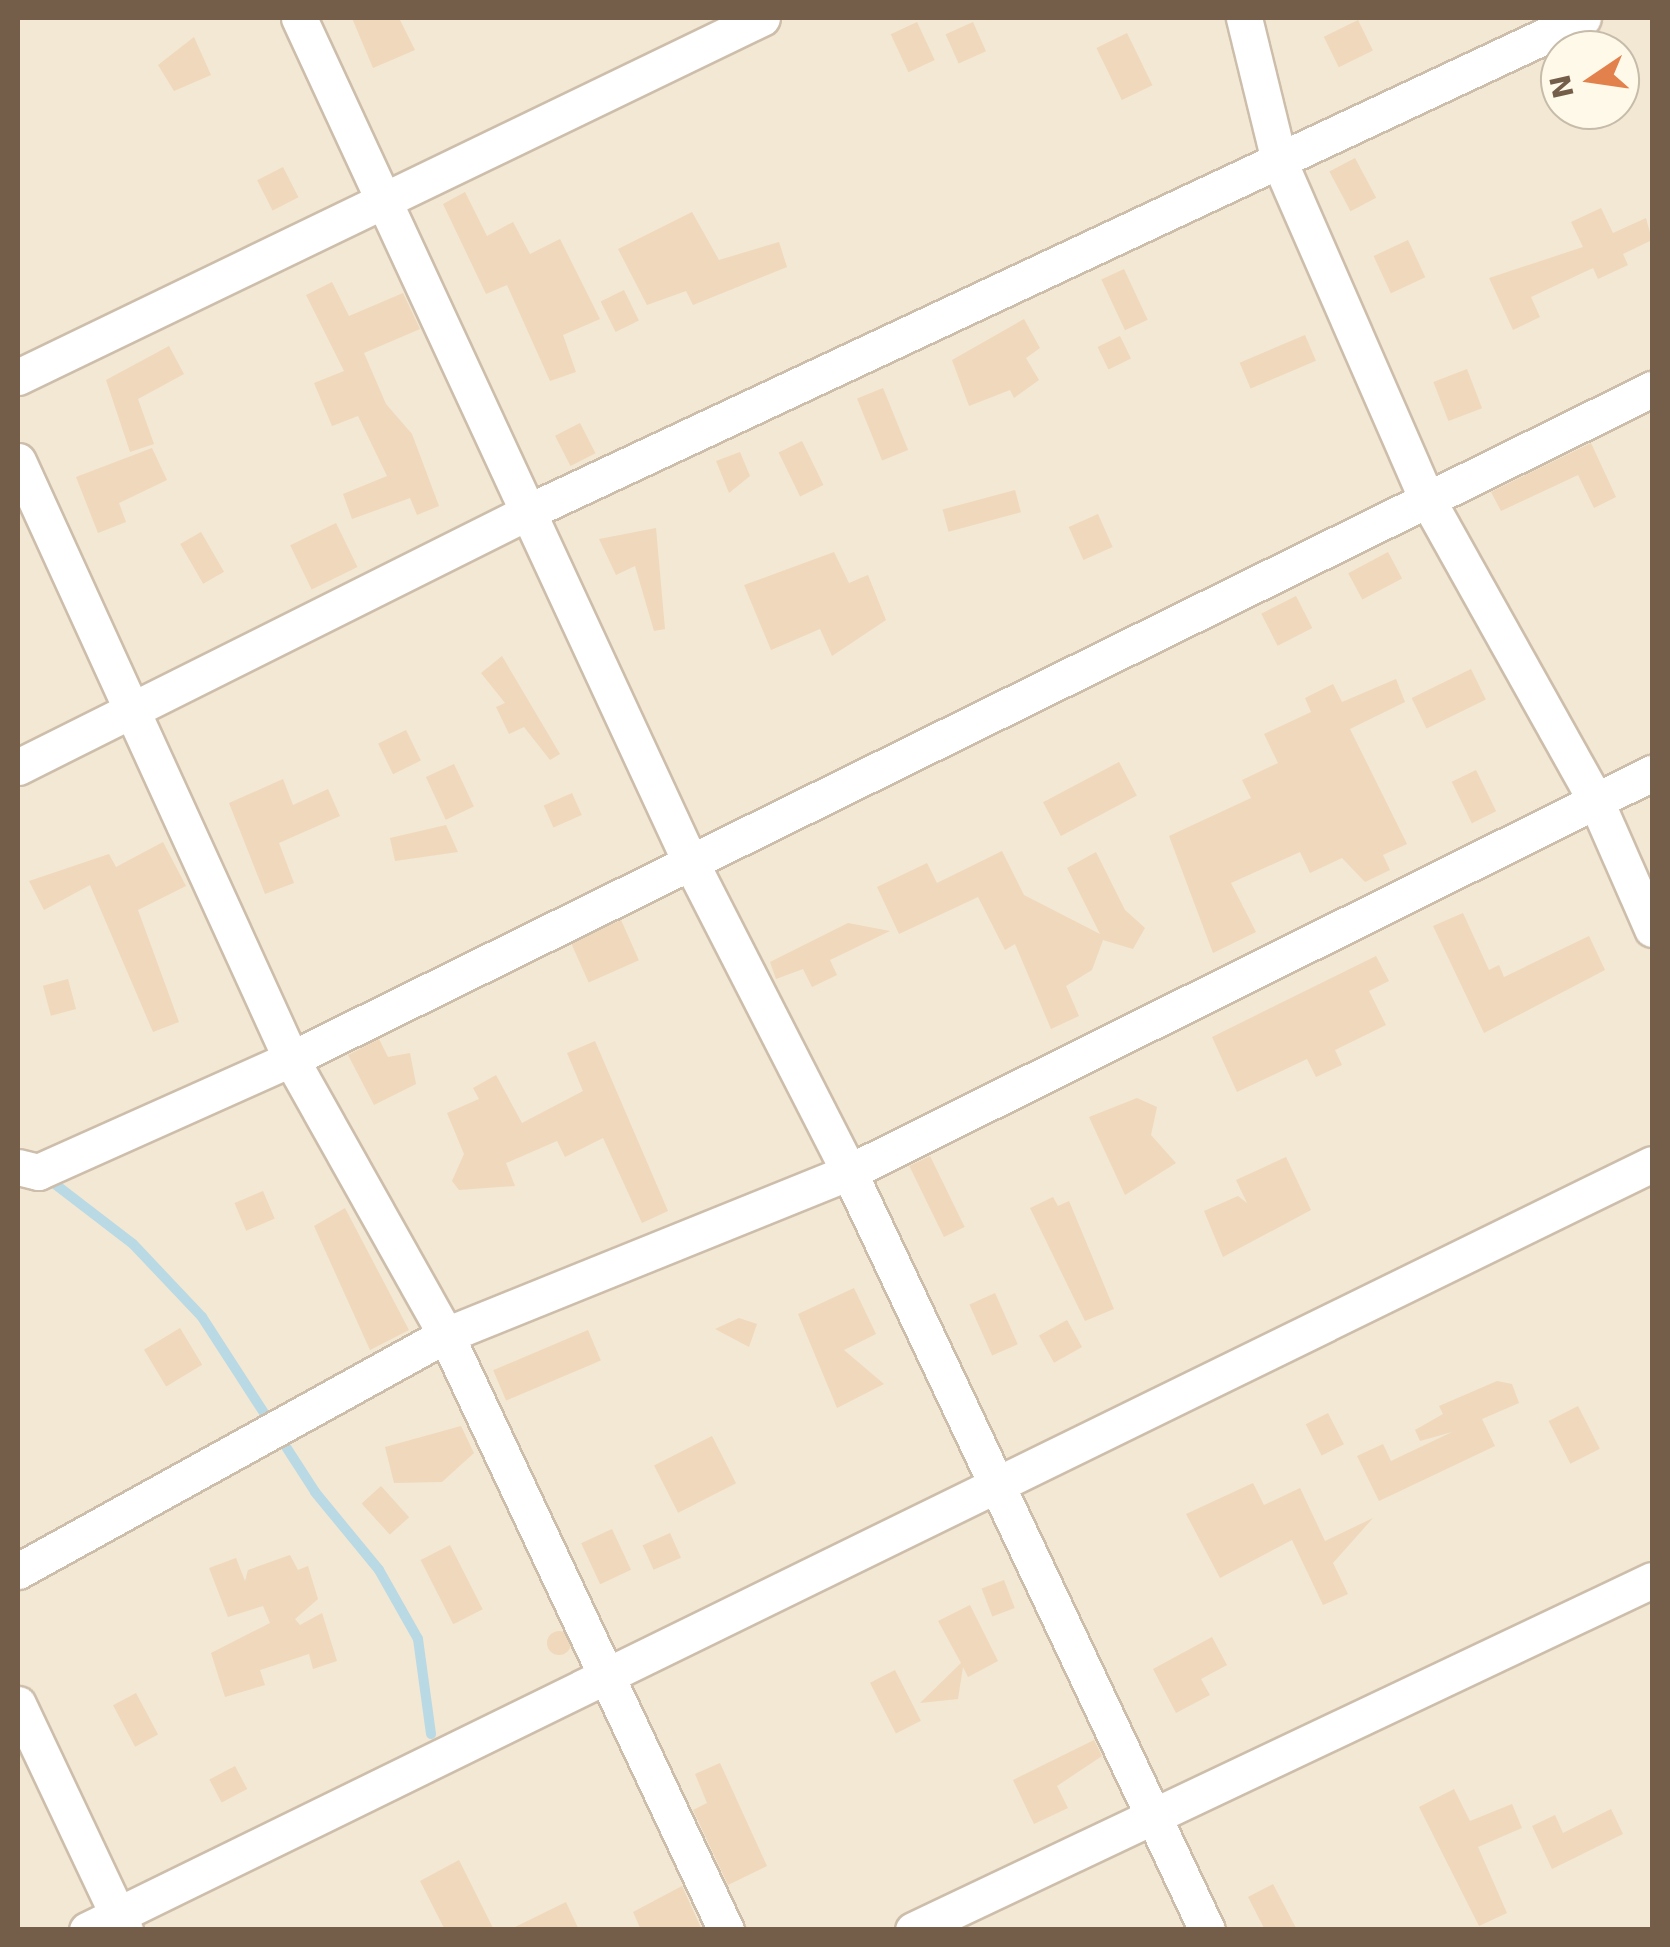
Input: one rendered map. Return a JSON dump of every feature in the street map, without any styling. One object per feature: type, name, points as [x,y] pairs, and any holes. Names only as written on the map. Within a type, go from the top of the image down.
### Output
[{"type":"street","points":[[299,18],[534,510],[688,857],[849,1172],[1207,1930]]},
{"type":"street","points":[[18,378],[762,18]]},
{"type":"street","points":[[1244,18],[1279,160],[1426,497],[1595,799],[1652,929]]},
{"type":"street","points":[[18,767],[131,706],[534,510],[1584,18]]},
{"type":"street","points":[[28,1170],[292,1059],[688,857],[1652,389]]},
{"type":"street","points":[[18,460],[292,1059],[446,1335],[726,1930]]},
{"type":"street","points":[[18,1571],[446,1335],[849,1172],[1652,773]]},
{"type":"street","points":[[18,1704],[110,1924],[1652,1164]]},
{"type":"street","points":[[912,1930],[1652,1580]]},
{"type":"shaded area","points":[[18,18],[1652,18],[1652,1929],[18,1929]]},
{"type":"building","points":[[352,18],[399,18],[415,50],[373,68]]},
{"type":"building","points":[[1358,20],[1373,51],[1339,67],[1324,37]]},
{"type":"building","points":[[917,22],[935,60],[908,72],[891,34]]},
{"type":"building","points":[[973,22],[986,51],[959,63],[946,34]]},
{"type":"building","points":[[1127,33],[1152,85],[1122,100],[1096,48]]},
{"type":"building","points":[[194,37],[211,75],[174,91],[158,65]]},
{"type":"building","points":[[1355,158],[1376,198],[1351,211],[1329,172]]},
{"type":"building","points":[[283,167],[298,197],[273,210],[257,180]]},
{"type":"building","points":[[465,192],[487,236],[513,222],[530,254],[560,239],[600,319],[563,335],[576,372],[550,381],[507,285],[486,294],[443,204]]},
{"type":"building","points":[[1601,208],[1613,233],[1646,218],[1652,240],[1623,254],[1628,265],[1598,279],[1593,268],[1531,297],[1540,317],[1513,330],[1489,278],[1583,247],[1571,222]]},
{"type":"building","points":[[692,212],[719,260],[779,242],[787,267],[693,305],[686,291],[647,305],[618,249]]},
{"type":"building","points":[[1408,240],[1425,277],[1391,293],[1374,256]]},
{"type":"building","points":[[1124,269],[1148,320],[1125,330],[1101,280]]},
{"type":"building","points":[[332,282],[349,316],[403,293],[420,329],[364,353],[386,404],[412,434],[439,506],[417,515],[410,498],[352,519],[343,494],[387,476],[358,416],[332,426],[314,383],[344,371],[306,295]]},
{"type":"building","points":[[624,290],[639,321],[616,332],[601,301]]},
{"type":"building","points":[[1024,319],[1040,348],[1026,358],[1039,380],[1014,398],[1010,390],[969,406],[952,360]]},
{"type":"building","points":[[1305,335],[1316,361],[1251,389],[1240,363]]},
{"type":"building","points":[[1120,336],[1131,358],[1108,369],[1098,347]]},
{"type":"building","points":[[169,346],[184,374],[138,399],[154,444],[130,452],[106,380]]},
{"type":"building","points":[[1467,369],[1482,408],[1448,421],[1433,382]]},
{"type":"building","points":[[883,388],[908,450],[882,461],[857,398]]},
{"type":"building","points":[[580,423],[595,453],[570,466],[555,436]]},
{"type":"building","points":[[802,441],[823,485],[800,496],[779,452]]},
{"type":"building","points":[[1591,443],[1616,497],[1594,508],[1578,475],[1501,511],[1491,492]]},
{"type":"building","points":[[152,448],[167,480],[119,503],[126,522],[98,533],[76,477]]},
{"type":"building","points":[[740,452],[750,476],[729,493],[716,461]]},
{"type":"building","points":[[1015,490],[1021,512],[949,532],[943,509]]},
{"type":"building","points":[[1098,514],[1113,547],[1083,560],[1069,527]]},
{"type":"building","points":[[336,523],[357,567],[312,589],[290,545]]},
{"type":"building","points":[[656,528],[665,629],[654,631],[635,566],[616,575],[599,539]]},
{"type":"building","points":[[201,532],[224,572],[203,584],[180,544]]},
{"type":"building","points":[[834,552],[849,583],[868,575],[886,620],[832,656],[820,629],[771,650],[744,585]]},
{"type":"building","points":[[1388,552],[1402,578],[1362,600],[1348,573]]},
{"type":"building","points":[[1296,596],[1312,628],[1278,646],[1261,614]]},
{"type":"building","points":[[502,656],[560,754],[550,760],[524,727],[509,734],[496,707],[505,703],[481,673]]},
{"type":"building","points":[[1471,669],[1486,700],[1427,728],[1412,698]]},
{"type":"building","points":[[1396,679],[1405,702],[1350,729],[1407,844],[1383,855],[1390,870],[1365,882],[1342,858],[1310,873],[1300,852],[1231,883],[1256,932],[1213,953],[1169,836],[1251,798],[1242,780],[1278,763],[1264,734],[1311,712],[1305,698],[1333,684],[1342,702]]},
{"type":"building","points":[[406,730],[421,761],[393,774],[378,744]]},
{"type":"building","points":[[1119,762],[1137,796],[1061,836],[1043,802]]},
{"type":"building","points":[[454,764],[474,807],[446,820],[426,777]]},
{"type":"building","points":[[1476,770],[1496,811],[1472,823],[1452,782]]},
{"type":"building","points":[[283,779],[293,805],[328,789],[340,816],[279,843],[294,883],[265,894],[229,803]]},
{"type":"building","points":[[572,793],[582,815],[553,828],[544,806]]},
{"type":"building","points":[[446,825],[458,852],[395,861],[390,838]]},
{"type":"building","points":[[163,842],[186,886],[138,910],[179,1022],[153,1032],[90,885],[44,910],[29,881],[109,854],[116,867]]},
{"type":"building","points":[[1002,851],[1024,895],[1100,934],[1067,868],[1096,852],[1125,910],[1145,928],[1133,949],[1103,940],[1092,970],[1066,986],[1079,1016],[1051,1029],[1015,944],[1005,950],[978,897],[899,934],[877,887],[927,863],[937,883]]},
{"type":"building","points":[[1463,913],[1489,970],[1499,965],[1504,977],[1589,936],[1605,970],[1484,1033],[1433,926]]},
{"type":"building","points":[[621,920],[639,960],[589,983],[571,942]]},
{"type":"building","points":[[848,923],[890,931],[830,960],[837,975],[812,987],[803,969],[776,979],[770,962]]},
{"type":"building","points":[[1376,956],[1389,981],[1369,991],[1386,1025],[1335,1050],[1342,1065],[1316,1077],[1307,1059],[1237,1092],[1212,1037]]},
{"type":"building","points":[[68,979],[76,1009],[51,1016],[43,986]]},
{"type":"building","points":[[379,1039],[388,1057],[410,1053],[416,1084],[374,1105],[348,1055]]},
{"type":"building","points":[[595,1041],[668,1211],[642,1223],[603,1138],[565,1157],[557,1141],[506,1163],[515,1186],[459,1190],[452,1181],[464,1154],[447,1113],[479,1099],[473,1088],[496,1075],[522,1123],[583,1091],[567,1053]]},
{"type":"building","points":[[1137,1098],[1157,1107],[1151,1135],[1176,1163],[1125,1195],[1089,1117]]},
{"type":"building","points":[[930,1156],[965,1227],[944,1237],[909,1166]]},
{"type":"building","points":[[1286,1157],[1311,1210],[1223,1257],[1204,1211],[1238,1196],[1247,1203],[1236,1180]]},
{"type":"building","points":[[263,1191],[275,1219],[246,1231],[234,1203]]},
{"type":"building","points":[[1053,1197],[1058,1206],[1069,1201],[1114,1309],[1085,1321],[1030,1208]]},
{"type":"building","points":[[345,1208],[409,1330],[370,1350],[314,1226]]},
{"type":"building","points":[[854,1288],[876,1334],[844,1350],[884,1384],[837,1408],[798,1314]]},
{"type":"building","points":[[995,1293],[1018,1344],[992,1356],[969,1304]]},
{"type":"building","points":[[739,1318],[757,1324],[749,1347],[715,1329]]},
{"type":"building","points":[[1067,1320],[1082,1347],[1054,1363],[1039,1336]]},
{"type":"building","points":[[180,1328],[202,1365],[166,1386],[144,1350]]},
{"type":"building","points":[[588,1330],[601,1360],[506,1401],[493,1370]]},
{"type":"building","points":[[1497,1381],[1512,1384],[1519,1403],[1482,1419],[1495,1446],[1379,1501],[1357,1456],[1383,1444],[1391,1461],[1452,1432],[1420,1441],[1415,1430],[1443,1414],[1439,1406]]},
{"type":"building","points":[[1578,1406],[1600,1449],[1570,1464],[1549,1421]]},
{"type":"building","points":[[1328,1413],[1344,1444],[1322,1456],[1306,1424]]},
{"type":"building","points":[[461,1426],[474,1453],[442,1482],[394,1483],[385,1447]]},
{"type":"building","points":[[712,1436],[736,1483],[678,1513],[654,1466]]},
{"type":"building","points":[[1253,1483],[1264,1505],[1300,1488],[1325,1541],[1373,1518],[1333,1563],[1348,1594],[1323,1605],[1292,1540],[1220,1578],[1186,1514]]},
{"type":"building","points":[[381,1486],[409,1517],[390,1535],[362,1503]]},
{"type":"building","points":[[612,1529],[631,1570],[600,1584],[581,1543]]},
{"type":"building","points":[[670,1533],[681,1558],[654,1570],[643,1545]]},
{"type":"building","points":[[450,1545],[483,1609],[453,1624],[421,1560]]},
{"type":"building","points":[[290,1555],[298,1570],[308,1566],[318,1599],[295,1619],[300,1625],[322,1613],[337,1661],[313,1669],[309,1654],[260,1670],[265,1685],[225,1697],[211,1653],[270,1623],[263,1606],[228,1617],[209,1568],[236,1558],[245,1581],[248,1570]]},
{"type":"building","points":[[1004,1580],[1015,1608],[992,1617],[982,1589]]},
{"type":"building","points":[[970,1605],[998,1661],[968,1677],[963,1667],[958,1699],[920,1703],[961,1663],[938,1621]]},
{"type":"building","points":[[559,1631],[571,1643],[559,1655],[547,1643]]},
{"type":"building","points":[[1212,1637],[1227,1665],[1201,1679],[1210,1695],[1176,1713],[1153,1669]]},
{"type":"building","points":[[895,1670],[921,1721],[896,1733],[870,1683]]},
{"type":"building","points":[[136,1693],[158,1734],[135,1747],[113,1705]]},
{"type":"building","points":[[1094,1740],[1102,1756],[1057,1786],[1068,1808],[1034,1824],[1013,1780]]},
{"type":"building","points":[[720,1763],[767,1866],[728,1885],[693,1810],[707,1803],[695,1774]]},
{"type":"building","points":[[235,1766],[247,1789],[222,1803],[209,1780]]},
{"type":"building","points":[[1454,1789],[1470,1821],[1512,1804],[1522,1828],[1478,1847],[1507,1913],[1479,1926],[1419,1807]]},
{"type":"building","points":[[1611,1809],[1623,1834],[1552,1869],[1532,1826],[1555,1815],[1563,1833]]},
{"type":"building","points":[[459,1860],[494,1930],[445,1930],[420,1881]]},
{"type":"building","points":[[1273,1884],[1297,1930],[1265,1930],[1248,1897]]},
{"type":"building","points":[[682,1886],[702,1930],[641,1930],[633,1912]]},
{"type":"building","points":[[566,1902],[579,1930],[509,1930]]},
{"type":"waterway","points":[[47,1178],[133,1244],[202,1317],[315,1492],[379,1570],[418,1639],[431,1734]]}]
